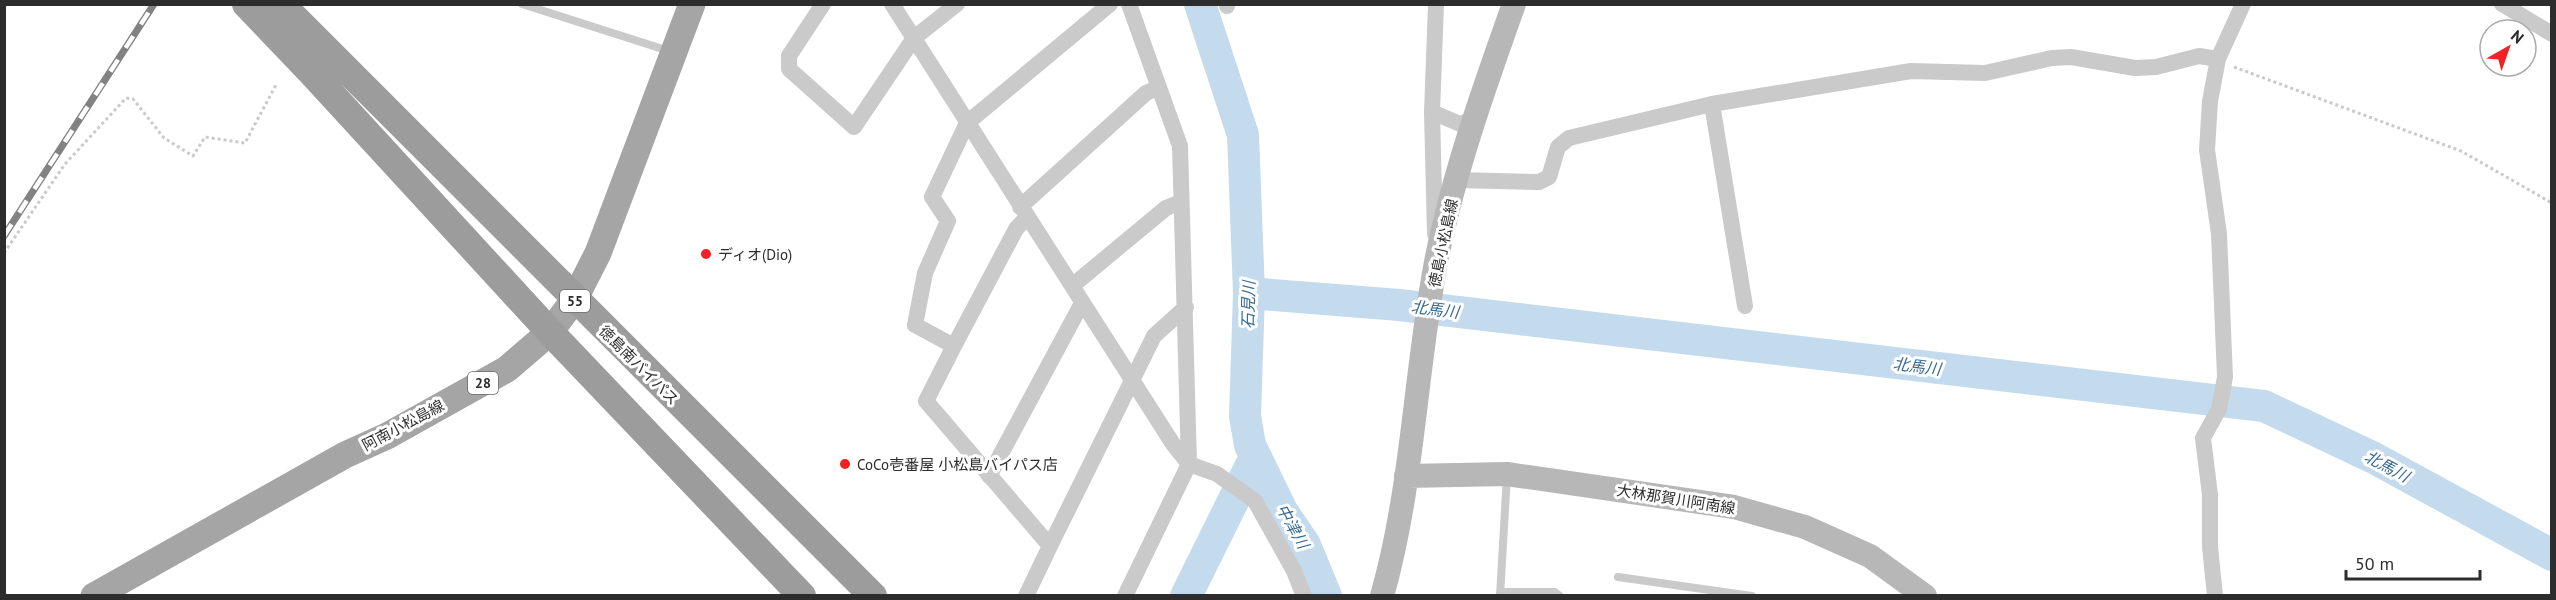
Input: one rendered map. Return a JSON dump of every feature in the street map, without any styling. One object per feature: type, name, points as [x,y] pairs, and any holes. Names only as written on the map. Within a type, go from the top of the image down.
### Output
[{"type":"highway","name":"55","points":[[246,4],[550,332],[802,596]]},
{"type":"highway","name":"徳島南バイパス","points":[[281,4],[574,300],[873,596]]},
{"type":"main road","name":"阿南小松島線","points":[[94,596],[345,455],[387,436],[507,369],[550,332],[574,300],[598,253],[692,4]]},
{"type":"main road","name":"徳島小松島線","points":[[1382,596],[1406,476],[1436,262],[1457,180],[1514,4]]},
{"type":"main road","name":"大林那賀川阿南線","points":[[1406,476],[1507,474],[1734,507],[1805,527],[1870,556],[1925,596]]},
{"type":"street","points":[[823,4],[789,56],[789,69],[854,127],[914,38],[957,4]]},
{"type":"street","points":[[892,4],[1132,382],[1189,464],[1217,474],[1255,501],[1294,571],[1304,596]]},
{"type":"street","points":[[954,346],[915,325],[925,273],[948,221],[932,197],[967,123],[1110,4]]},
{"type":"street","points":[[1125,596],[1189,464],[1180,146],[1129,4]]},
{"type":"street","points":[[1436,4],[1432,111],[1436,262]]},
{"type":"street","points":[[2215,596],[2210,546],[2210,495],[2203,438],[2220,401],[2225,377],[2219,234],[2207,150],[2210,101],[2217,61],[2243,4]]},
{"type":"street","points":[[2502,4],[2552,34]]},
{"type":"street","points":[[1457,180],[1539,182],[1549,177],[1558,147],[1569,138],[1712,104],[1911,70],[1985,73],[2052,58],[2071,57],[2135,68],[2156,67],[2199,56],[2217,61]]},
{"type":"street","points":[[1050,546],[926,401],[1023,212],[1146,93],[1159,87]]},
{"type":"street","points":[[1712,104],[1745,306]]},
{"type":"street","points":[[1432,111],[1460,124],[1476,118]]},
{"type":"street","points":[[1072,286],[1166,208],[1181,202]]},
{"type":"street","points":[[989,476],[1082,303]]},
{"type":"street","points":[[1026,596],[1154,336],[1186,307]]},
{"type":"lane","points":[[522,4],[673,52]]},
{"type":"lane","points":[[1507,474],[1500,594],[1556,592],[1560,596]]},
{"type":"lane","points":[[1618,577],[1752,596]]},
{"type":"path","points":[[2217,61],[2460,151],[2552,203]]},
{"type":"path","points":[[4,253],[65,164],[126,98],[133,99],[164,138],[193,156],[206,137],[245,144],[277,83]]},
{"type":"waterway","name":"石見川","points":[[1200,4],[1243,135],[1249,293],[1245,416],[1250,445],[1282,511],[1305,545],[1326,596]]},
{"type":"waterway","name":"北馬川","points":[[1249,293],[1399,305],[2264,406],[2374,458],[2552,555]]},
{"type":"waterway","name":"石見川","points":[[1186,596],[1254,459]]},
{"type":"railway","points":[[4,236],[154,4]]},
{"type":"place","name":"ディオ(Dio)","points":[[706,254]]},
{"type":"place","name":"CoCo壱番屋 小松島バイパス店","points":[[845,464]]},
{"type":"water label","name":"中津川","points":[[1293,526]]}]
